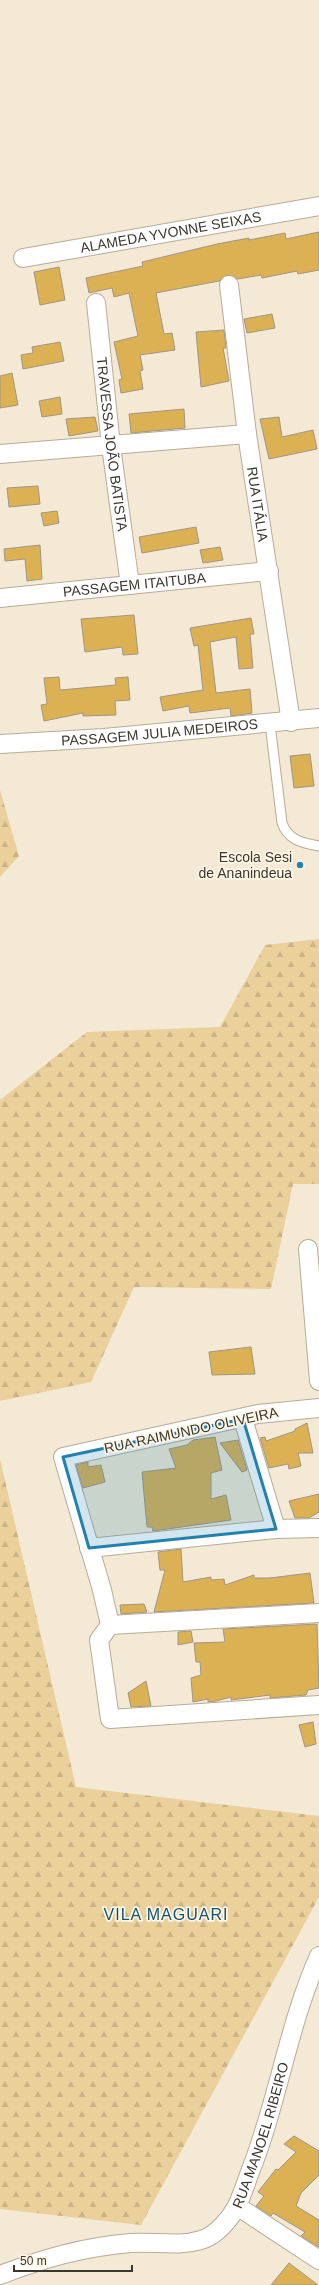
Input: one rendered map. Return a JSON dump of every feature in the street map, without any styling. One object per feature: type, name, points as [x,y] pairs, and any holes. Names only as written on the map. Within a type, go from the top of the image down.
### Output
[{"type":"street","name":"ALAMEDA YVONNE SEIXAS","points":[[23,258],[319,206]]},
{"type":"street","name":"RUA ITÁLIA","points":[[229,285],[247,434],[269,570],[291,722]]},
{"type":"street","name":"TRAVESSA JOÃO BATISTA","points":[[96,303],[111,446],[130,585]]},
{"type":"street","points":[[0,454],[247,434]]},
{"type":"street","name":"PASSAGEM ITAITUBA","points":[[0,598],[269,570]]},
{"type":"street","name":"PASSAGEM JULIA MEDEIROS","points":[[0,744],[104,738],[270,724],[319,718]]},
{"type":"street","points":[[308,1249],[319,1381]]},
{"type":"street","name":"RUA RAIMUNDO OLIVEIRA","points":[[89,1548],[63,1457],[243,1419],[258,1414],[319,1408]]},
{"type":"street","points":[[243,1419],[276,1529]]},
{"type":"street","points":[[319,1528],[276,1529],[89,1548],[102,1590],[110,1625],[99,1640],[110,1719],[319,1705]]},
{"type":"street","points":[[110,1625],[319,1613]]},
{"type":"street","name":"RUA MANOEL RIBEIRO","points":[[317,1967],[283,2064],[262,2142],[237,2206],[319,2260]]},
{"type":"street","points":[[0,2275],[78,2249],[133,2243],[188,2243],[202,2240],[213,2234],[222,2226],[237,2206]]},
{"type":"lane","points":[[270,724],[282,823],[286,832],[301,843],[319,846]]},
{"type":"highlighted area","points":[[243,1419],[276,1529],[89,1548],[63,1457]]},
{"type":"green space","points":[[0,790],[19,856],[0,877]]},
{"type":"green space","points":[[319,939],[319,1184],[293,1184],[271,1289],[134,1287],[91,1382],[0,1401],[0,1100],[87,1032],[220,1027],[265,945]]},
{"type":"green space","points":[[0,1459],[76,1787],[319,1816],[319,1897],[141,2225],[0,2209]]},
{"type":"building","points":[[319,232],[319,270],[298,274],[297,271],[262,278],[261,275],[238,279],[227,275],[219,281],[156,293],[164,334],[172,333],[175,350],[140,355],[143,370],[140,371],[143,389],[121,393],[119,380],[122,379],[114,342],[138,336],[129,293],[114,297],[112,288],[89,293],[86,278],[143,266],[142,262],[217,244],[285,233],[286,239]]},
{"type":"building","points":[[59,267],[65,300],[40,305],[34,272]]},
{"type":"building","points":[[272,314],[275,328],[247,333],[244,319]]},
{"type":"building","points":[[224,330],[226,348],[223,348],[229,381],[201,387],[196,332]]},
{"type":"building","points":[[60,342],[64,361],[23,369],[21,355],[33,353],[32,347]]},
{"type":"building","points":[[12,373],[18,405],[0,408],[0,376]]},
{"type":"building","points":[[60,397],[62,414],[42,417],[39,401]]},
{"type":"building","points":[[184,409],[185,428],[131,433],[129,414]]},
{"type":"building","points":[[95,417],[98,431],[69,436],[66,419]]},
{"type":"building","points":[[279,417],[282,437],[313,430],[317,449],[269,459],[260,419]]},
{"type":"building","points":[[38,486],[40,504],[9,507],[7,488]]},
{"type":"building","points":[[57,511],[59,523],[44,526],[41,513]]},
{"type":"building","points":[[196,527],[199,543],[142,553],[139,537]]},
{"type":"building","points":[[40,545],[42,579],[27,581],[25,559],[5,561],[4,549]]},
{"type":"building","points":[[220,547],[223,560],[203,563],[200,550]]},
{"type":"building","points":[[134,615],[138,654],[123,655],[122,647],[85,652],[81,619]]},
{"type":"building","points":[[251,618],[254,634],[250,634],[253,668],[239,669],[236,637],[210,642],[216,693],[250,689],[252,713],[231,716],[230,708],[190,713],[189,706],[163,711],[160,697],[203,690],[198,645],[194,646],[190,628]]},
{"type":"building","points":[[59,677],[60,690],[116,685],[115,678],[128,677],[130,700],[115,701],[116,715],[83,716],[83,713],[44,721],[41,705],[47,704],[44,678]]},
{"type":"building","points":[[310,754],[314,786],[294,788],[290,756]]},
{"type":"building","points":[[251,1347],[255,1374],[212,1375],[209,1352]]},
{"type":"building","points":[[307,1423],[313,1453],[298,1453],[301,1466],[289,1469],[288,1464],[269,1468],[260,1438],[265,1437],[266,1441],[295,1431],[295,1429]]},
{"type":"building","points":[[215,1437],[222,1470],[211,1473],[211,1499],[226,1495],[231,1520],[153,1531],[152,1527],[147,1527],[142,1472],[176,1468],[169,1449],[187,1445],[193,1440]]},
{"type":"building","points":[[238,1440],[247,1470],[242,1472],[220,1443]]},
{"type":"building","points":[[88,1462],[88,1467],[101,1465],[105,1482],[83,1488],[76,1465]]},
{"type":"building","points":[[319,1494],[319,1512],[309,1518],[295,1518],[289,1501]]},
{"type":"building","points":[[181,1549],[183,1582],[211,1577],[211,1580],[224,1579],[225,1585],[254,1575],[254,1578],[270,1578],[310,1573],[314,1603],[154,1612],[165,1570],[160,1570],[158,1552]]},
{"type":"building","points":[[144,1604],[147,1612],[121,1614],[120,1605]]},
{"type":"building","points":[[317,1624],[319,1688],[308,1690],[306,1695],[270,1698],[270,1695],[231,1700],[231,1697],[216,1701],[208,1702],[208,1699],[193,1702],[191,1678],[201,1675],[200,1662],[196,1662],[194,1643],[225,1642],[223,1629]]},
{"type":"building","points":[[191,1631],[193,1642],[178,1645],[178,1632]]},
{"type":"building","points":[[146,1681],[151,1706],[131,1707],[128,1693]]},
{"type":"building","points":[[313,1722],[316,1744],[305,1747],[299,1725]]},
{"type":"building","points":[[294,2136],[319,2151],[319,2175],[301,2193],[296,2206],[319,2220],[319,2247],[301,2236],[305,2232],[273,2213],[271,2216],[256,2206],[264,2196],[258,2192],[276,2169],[278,2170],[296,2152],[284,2144]]},
{"type":"building","points":[[289,2263],[318,2285],[271,2285]]},
{"type":"place","name":"Escola Sesi de Ananindeua","points":[[300,865]]},
{"type":"district","name":"VILA MAGUARI","points":[[166,1914]]}]
